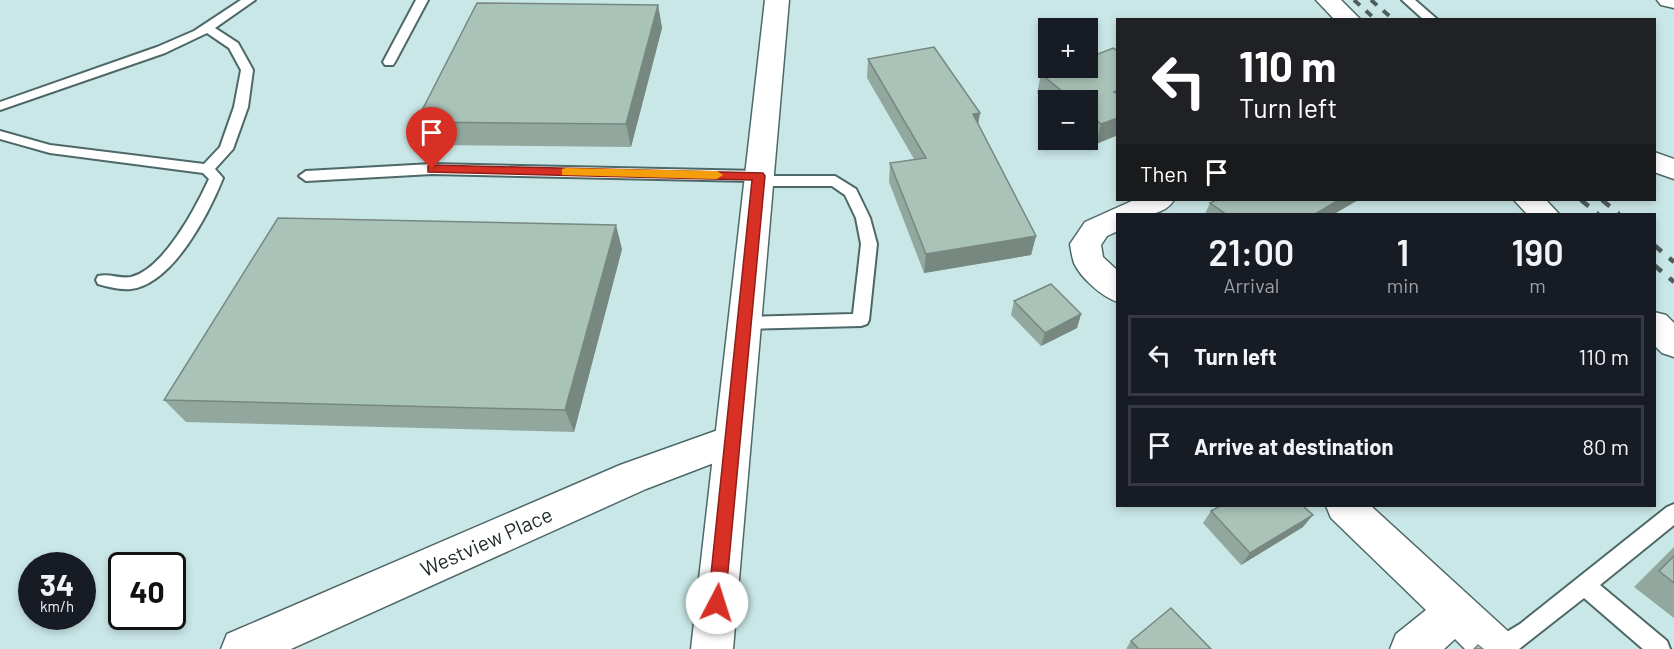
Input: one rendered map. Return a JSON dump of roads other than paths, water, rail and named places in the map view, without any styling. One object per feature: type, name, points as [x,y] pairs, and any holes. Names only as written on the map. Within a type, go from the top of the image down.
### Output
[{"type":"street","points":[[712,649],[777,0]]},
{"type":"street","points":[[1328,0],[1347,18]]},
{"type":"street","points":[[1670,0],[1674,2]]},
{"type":"street","points":[[1656,162],[1674,170]]},
{"type":"street","points":[[1130,213],[1157,201]]},
{"type":"street","points":[[1530,201],[1543,213]]},
{"type":"street","points":[[1116,220],[1096,229],[1085,244],[1089,262],[1116,288]]},
{"type":"street","points":[[1656,326],[1674,344]]},
{"type":"street","name":"Westview Place","points":[[242,649],[601,491],[732,440]]},
{"type":"street","points":[[1346,507],[1498,649]]},
{"type":"street","points":[[1411,649],[1457,611]]},
{"type":"lane","points":[[0,106],[161,50],[207,28],[249,0]]},
{"type":"lane","points":[[389,62],[422,0]]},
{"type":"lane","points":[[1408,0],[1429,18]]},
{"type":"lane","points":[[207,28],[234,46],[247,70],[241,107],[226,149],[207,169]]},
{"type":"lane","points":[[0,135],[50,149],[207,169],[216,178],[209,197],[190,230],[153,271],[133,283],[104,280]]},
{"type":"lane","points":[[306,176],[432,169],[836,181],[851,192],[863,218],[869,244],[861,320],[744,323]]},
{"type":"lane","points":[[1498,649],[1527,631],[1674,513]]},
{"type":"lane","points":[[1584,585],[1659,649]]},
{"type":"railway","points":[[1354,0],[1374,18]]},
{"type":"railway","points":[[1371,0],[1392,18]]},
{"type":"railway","points":[[1582,201],[1597,213]]},
{"type":"railway","points":[[1603,201],[1618,213]]},
{"type":"railway","points":[[1656,247],[1674,262]]},
{"type":"railway","points":[[1656,267],[1674,282]]}]
